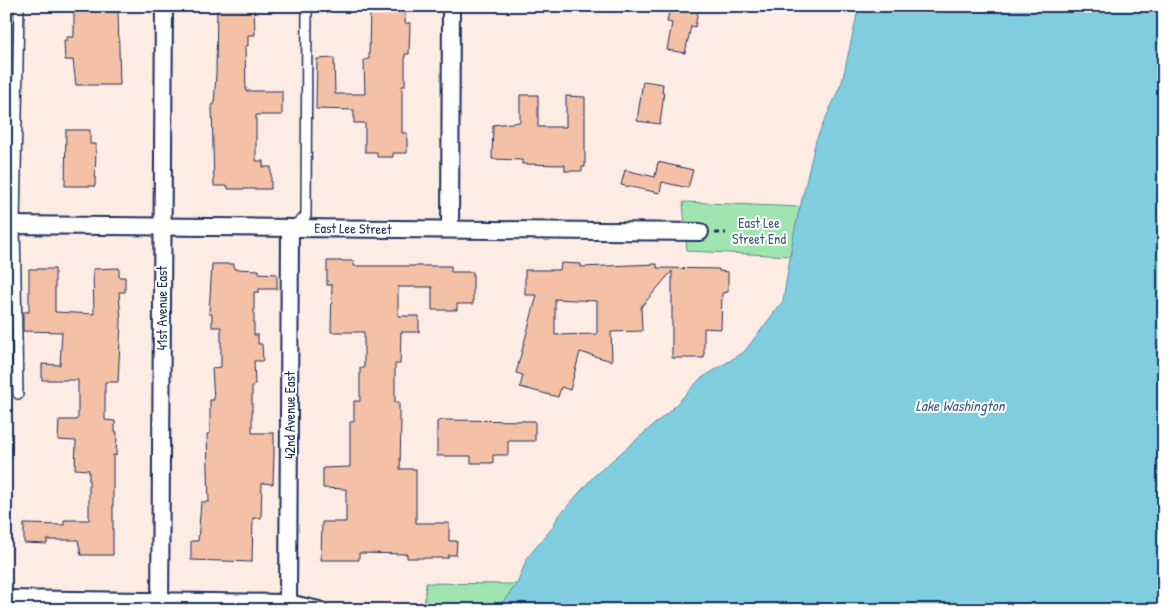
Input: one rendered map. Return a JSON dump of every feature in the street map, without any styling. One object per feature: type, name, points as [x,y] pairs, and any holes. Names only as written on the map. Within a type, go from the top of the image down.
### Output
[{"type":"street","name":"41st Avenue East","points":[[160,606],[164,6]]},
{"type":"street","points":[[450,229],[451,6]]},
{"type":"street","name":"East Lee Street","points":[[11,225],[700,232]]},
{"type":"street","name":"42nd Avenue East","points":[[288,603],[290,228]]},
{"type":"street","points":[[9,603],[160,606],[288,603],[319,610]]},
{"type":"lane","points":[[18,394],[11,225],[19,6]]},
{"type":"lane","points":[[290,228],[306,216],[307,6]]},
{"type":"path","points":[[469,610],[488,607]]},
{"type":"green space","name":"East Lee Street End","points":[[683,202],[800,207],[790,256],[687,251]]},
{"type":"green space","points":[[426,583],[517,584],[496,610],[424,610]]},
{"type":"water","name":"Lake Washington","points":[[859,6],[1164,6],[1164,610],[496,610],[517,584],[527,558],[553,527],[557,518],[594,476],[671,410],[700,379],[744,352],[783,301],[794,233],[816,140],[842,82]]},
{"type":"building","points":[[217,6],[254,6],[255,35],[248,35],[248,46],[245,46],[246,91],[282,91],[282,115],[256,115],[256,161],[263,161],[263,167],[271,167],[271,189],[228,189],[228,186],[214,186],[212,105],[214,105],[216,73]]},
{"type":"building","points":[[370,6],[405,6],[405,23],[410,23],[409,54],[405,54],[405,86],[402,86],[402,133],[407,133],[407,153],[393,153],[393,157],[377,157],[377,152],[365,152],[365,123],[354,123],[354,110],[316,109],[317,59],[334,58],[335,94],[365,94],[364,60],[369,59]]},
{"type":"building","points":[[670,6],[699,6],[695,27],[691,26],[685,53],[667,50],[672,23],[667,22]]},
{"type":"building","points":[[74,9],[118,12],[120,85],[76,85],[73,60],[65,60],[64,40],[67,40],[67,37],[74,37]]},
{"type":"building","points":[[643,81],[663,84],[662,93],[664,93],[660,124],[637,121]]},
{"type":"building","points":[[520,95],[538,95],[538,127],[566,127],[566,96],[585,97],[585,167],[582,167],[582,171],[565,171],[565,165],[522,164],[522,160],[492,159],[493,125],[520,122]]},
{"type":"building","points":[[66,130],[90,130],[90,144],[96,144],[95,186],[65,186]]},
{"type":"building","points":[[658,162],[693,170],[688,188],[662,182],[660,193],[621,185],[625,170],[655,177]]},
{"type":"building","points":[[327,261],[354,261],[354,266],[451,266],[451,272],[473,272],[473,304],[457,304],[457,310],[432,310],[432,287],[398,287],[398,316],[419,316],[419,332],[401,332],[400,364],[395,364],[395,402],[399,402],[399,421],[401,421],[400,469],[416,469],[416,523],[449,523],[449,541],[457,541],[456,555],[448,555],[448,558],[407,558],[407,554],[359,553],[359,560],[321,560],[322,522],[346,522],[346,489],[323,488],[323,468],[350,467],[350,422],[354,422],[354,401],[360,401],[360,368],[364,368],[364,332],[331,332],[332,285],[327,285]]},
{"type":"building","points":[[561,263],[581,264],[581,267],[657,264],[657,268],[719,269],[719,271],[728,272],[728,292],[722,293],[721,329],[704,328],[704,358],[672,358],[672,271],[641,307],[642,331],[611,332],[612,361],[580,352],[570,390],[561,387],[558,397],[520,387],[523,375],[516,373],[537,295],[525,295],[525,270],[560,270]],"holes":[[[555,299],[597,301],[597,334],[555,335]]]},
{"type":"building","points":[[212,264],[234,264],[234,269],[259,270],[259,273],[277,274],[277,289],[259,289],[259,292],[254,292],[254,335],[258,335],[258,344],[262,344],[263,361],[254,361],[255,384],[252,386],[252,433],[274,433],[274,454],[273,484],[262,483],[261,518],[253,518],[252,562],[191,560],[191,541],[198,541],[201,502],[209,502],[207,434],[210,433],[210,400],[214,400],[212,368],[221,367],[221,327],[212,327],[212,314],[209,314]]},
{"type":"building","points":[[119,268],[119,277],[125,277],[125,292],[119,292],[121,322],[118,382],[105,382],[105,420],[115,421],[115,432],[117,432],[116,456],[113,455],[113,555],[81,555],[78,540],[47,540],[47,544],[24,543],[24,524],[64,525],[64,520],[89,520],[89,470],[75,469],[76,441],[58,440],[59,420],[76,420],[78,418],[78,380],[42,380],[42,364],[60,365],[62,332],[23,331],[23,312],[29,312],[29,269],[55,269],[55,312],[94,314],[93,269]]},
{"type":"building","points":[[440,420],[535,421],[535,441],[508,441],[508,455],[493,455],[493,463],[471,463],[471,456],[437,456],[437,422]]}]
